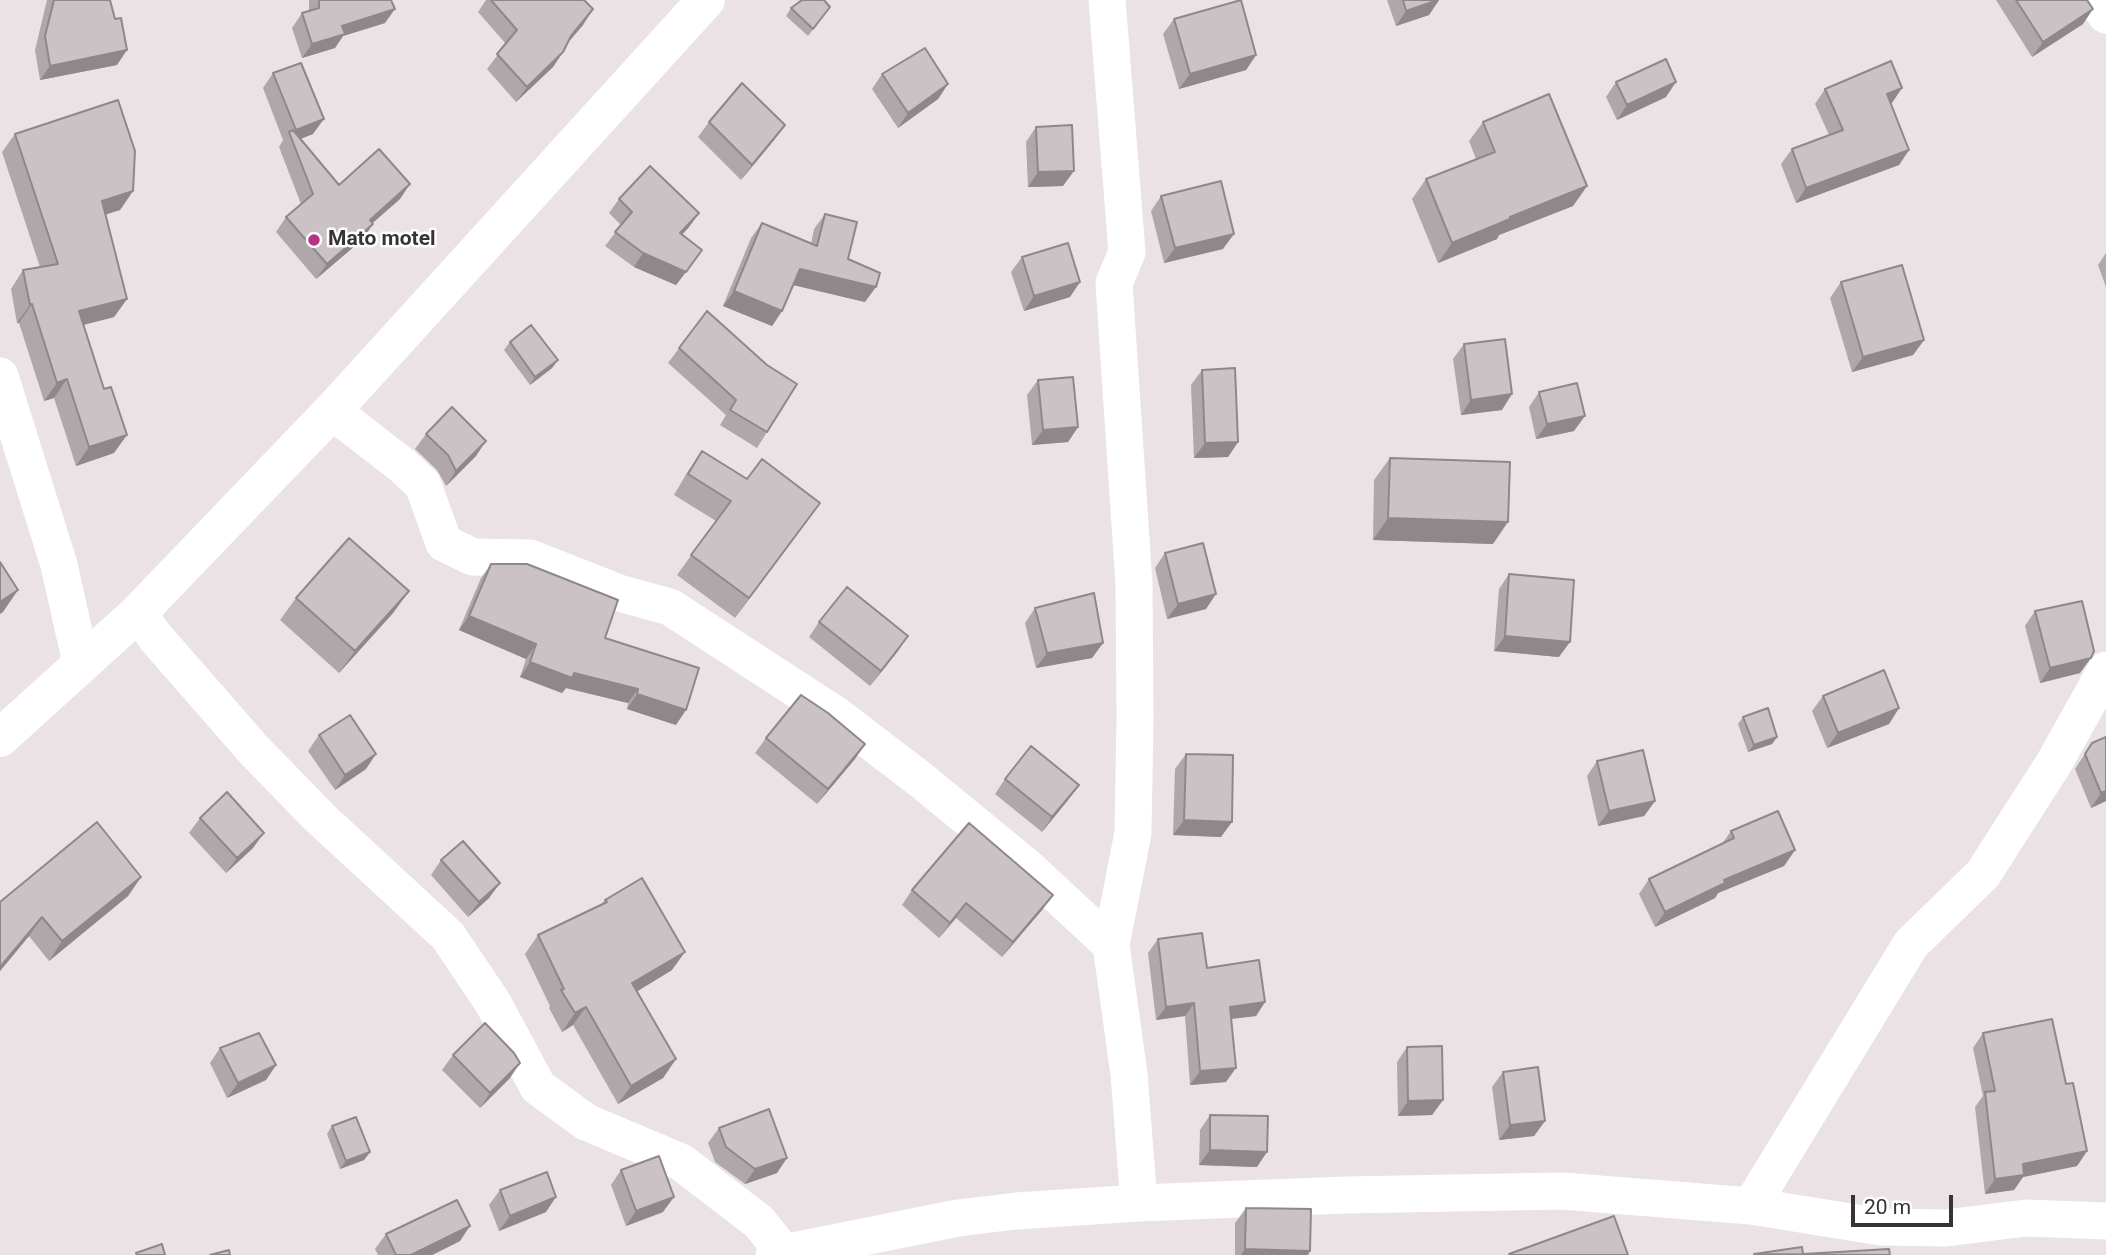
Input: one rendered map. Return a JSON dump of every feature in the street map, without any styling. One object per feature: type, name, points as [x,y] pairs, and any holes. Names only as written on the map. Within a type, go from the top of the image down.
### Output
[{"type":"main road","points":[[0,738],[138,613],[332,411],[706,0]]},
{"type":"street","points":[[1107,0],[1127,252],[1114,283],[1134,584],[1135,718],[1133,833],[1111,945],[1129,1074],[1139,1203]]},
{"type":"street","points":[[2095,0],[2106,15]]},
{"type":"street","points":[[0,376],[59,565],[81,663]]},
{"type":"street","points":[[332,411],[403,466],[423,485],[444,543],[473,557],[530,558],[619,593],[670,607],[836,715],[921,780],[1027,867],[1111,945]]},
{"type":"street","points":[[138,613],[156,638],[253,749],[319,817],[448,936],[493,1003],[538,1087],[586,1122],[681,1161],[759,1222],[779,1254],[958,1218],[1016,1211],[1346,1195],[1562,1191],[1751,1206],[1881,1227],[1946,1228],[2026,1218],[2106,1221]]},
{"type":"street","points":[[1751,1206],[1910,944],[1983,874],[2054,763],[2106,670]]},
{"type":"building","points":[[54,0],[110,0],[115,19],[121,18],[127,50],[50,66],[45,36]]},
{"type":"building","points":[[319,0],[391,0],[395,9],[342,26],[345,34],[312,44],[302,13],[319,8]]},
{"type":"building","points":[[491,0],[584,0],[593,9],[571,36],[563,52],[527,87],[497,54],[517,30]]},
{"type":"building","points":[[802,0],[824,0],[830,7],[813,29],[791,8]]},
{"type":"building","points":[[1241,0],[1256,55],[1190,74],[1174,19]]},
{"type":"building","points":[[1403,0],[1438,0],[1406,11]]},
{"type":"building","points":[[2016,0],[2087,0],[2093,9],[2043,42]]},
{"type":"building","points":[[925,48],[948,84],[908,113],[882,74]]},
{"type":"building","points":[[1666,59],[1676,82],[1627,105],[1616,82]]},
{"type":"building","points":[[1891,61],[1902,88],[1887,94],[1909,150],[1806,188],[1792,149],[1843,130],[1825,89]]},
{"type":"building","points":[[301,63],[324,119],[296,130],[273,73]]},
{"type":"building","points":[[742,83],[785,125],[752,165],[709,122]]},
{"type":"building","points":[[1549,94],[1587,186],[1452,243],[1426,179],[1495,152],[1483,122]]},
{"type":"building","points":[[118,100],[135,151],[133,191],[102,201],[127,299],[79,311],[104,389],[111,387],[127,435],[89,447],[67,379],[57,383],[32,304],[30,305],[23,270],[58,264],[15,134]]},
{"type":"building","points":[[1072,125],[1074,171],[1038,172],[1036,127]]},
{"type":"building","points":[[293,130],[339,185],[379,149],[410,184],[370,220],[373,224],[327,264],[286,217],[313,194],[289,132]]},
{"type":"building","points":[[650,166],[699,213],[680,233],[702,250],[686,272],[643,253],[615,232],[632,212],[619,199]]},
{"type":"building","points":[[1221,181],[1234,234],[1175,248],[1161,196]]},
{"type":"building","points":[[825,214],[857,222],[848,259],[880,273],[876,287],[800,269],[782,311],[734,291],[762,223],[817,246]]},
{"type":"building","points":[[1068,243],[1080,282],[1034,296],[1022,257]]},
{"type":"building","points":[[1902,265],[1924,340],[1863,357],[1841,282]]},
{"type":"building","points":[[707,311],[767,365],[797,384],[767,432],[730,410],[736,400],[679,348]]},
{"type":"building","points":[[531,325],[558,360],[535,377],[510,342]]},
{"type":"building","points":[[1505,339],[1512,394],[1471,400],[1464,344]]},
{"type":"building","points":[[1235,368],[1238,442],[1205,443],[1202,370]]},
{"type":"building","points":[[1073,377],[1078,427],[1043,430],[1038,380]]},
{"type":"building","points":[[1577,383],[1585,416],[1547,424],[1539,392]]},
{"type":"building","points":[[452,407],[486,441],[456,471],[448,455],[426,434]]},
{"type":"building","points":[[702,451],[747,479],[762,459],[820,503],[749,598],[691,555],[731,501],[688,474]]},
{"type":"building","points":[[1390,458],[1510,462],[1508,522],[1388,518]]},
{"type":"building","points":[[349,538],[409,591],[355,651],[296,598]]},
{"type":"building","points":[[1203,543],[1216,594],[1178,604],[1165,553]]},
{"type":"building","points":[[0,562],[18,590],[0,602]]},
{"type":"building","points":[[491,564],[527,564],[618,600],[605,638],[699,668],[686,710],[637,694],[638,689],[574,673],[572,678],[530,662],[536,644],[469,616]]},
{"type":"building","points":[[1509,574],[1574,580],[1570,642],[1505,636]]},
{"type":"building","points":[[847,587],[908,636],[881,671],[819,622]]},
{"type":"building","points":[[1094,593],[1103,643],[1047,653],[1035,608]]},
{"type":"building","points":[[2082,601],[2094,651],[2091,658],[2050,668],[2035,611]]},
{"type":"building","points":[[1884,670],[1899,708],[1838,733],[1823,696]]},
{"type":"building","points":[[801,695],[828,713],[865,744],[828,789],[766,738]]},
{"type":"building","points":[[1768,708],[1777,737],[1754,745],[1743,717]]},
{"type":"building","points":[[350,715],[376,754],[345,775],[319,735]]},
{"type":"building","points":[[2106,737],[2106,791],[2101,793],[2085,754],[2092,743]]},
{"type":"building","points":[[1031,746],[1079,785],[1052,817],[1005,779]]},
{"type":"building","points":[[1643,750],[1655,801],[1609,811],[1597,761]]},
{"type":"building","points":[[1186,754],[1233,755],[1232,822],[1184,820]]},
{"type":"building","points":[[227,792],[264,833],[237,858],[200,818]]},
{"type":"building","points":[[1778,811],[1795,850],[1724,880],[1725,883],[1665,912],[1649,879],[1734,838],[1731,831]]},
{"type":"building","points":[[97,822],[141,877],[62,941],[42,917],[0,967],[0,902]]},
{"type":"building","points":[[969,823],[1053,895],[1013,942],[966,903],[950,923],[912,890]]},
{"type":"building","points":[[463,841],[500,883],[479,902],[441,860]]},
{"type":"building","points":[[642,878],[685,952],[632,983],[676,1059],[631,1086],[586,1007],[575,1013],[561,990],[564,989],[538,935],[607,902],[605,900]]},
{"type":"building","points":[[1202,933],[1207,968],[1259,960],[1265,1002],[1230,1007],[1236,1068],[1200,1071],[1194,1003],[1166,1007],[1158,939]]},
{"type":"building","points":[[2052,1019],[2066,1084],[2073,1083],[2087,1151],[2023,1164],[2024,1175],[1995,1179],[1985,1092],[1995,1091],[1983,1033]]},
{"type":"building","points":[[485,1023],[520,1063],[490,1093],[453,1055]]},
{"type":"building","points":[[259,1033],[276,1065],[238,1083],[220,1048]]},
{"type":"building","points":[[1442,1046],[1443,1100],[1408,1101],[1407,1047]]},
{"type":"building","points":[[1538,1067],[1545,1121],[1510,1125],[1503,1072]]},
{"type":"building","points":[[769,1109],[787,1158],[755,1169],[726,1147],[719,1128]]},
{"type":"building","points":[[1210,1115],[1268,1116],[1267,1152],[1210,1150]]},
{"type":"building","points":[[356,1117],[370,1152],[346,1161],[332,1126]]},
{"type":"building","points":[[659,1156],[674,1197],[636,1211],[621,1170]]},
{"type":"building","points":[[547,1172],[556,1197],[510,1216],[500,1190]]},
{"type":"building","points":[[457,1200],[470,1226],[411,1255],[396,1255],[386,1234]]},
{"type":"building","points":[[1246,1208],[1311,1209],[1310,1251],[1245,1249]]},
{"type":"building","points":[[1614,1216],[1628,1255],[1509,1254]]},
{"type":"building","points":[[162,1244],[165,1255],[136,1253]]},
{"type":"building","points":[[1802,1247],[1803,1254],[1889,1249],[1890,1255],[1754,1254]]},
{"type":"building","points":[[229,1250],[230,1255],[210,1255]]},
{"type":"place","name":"Mato motel","points":[[314,240]]}]
